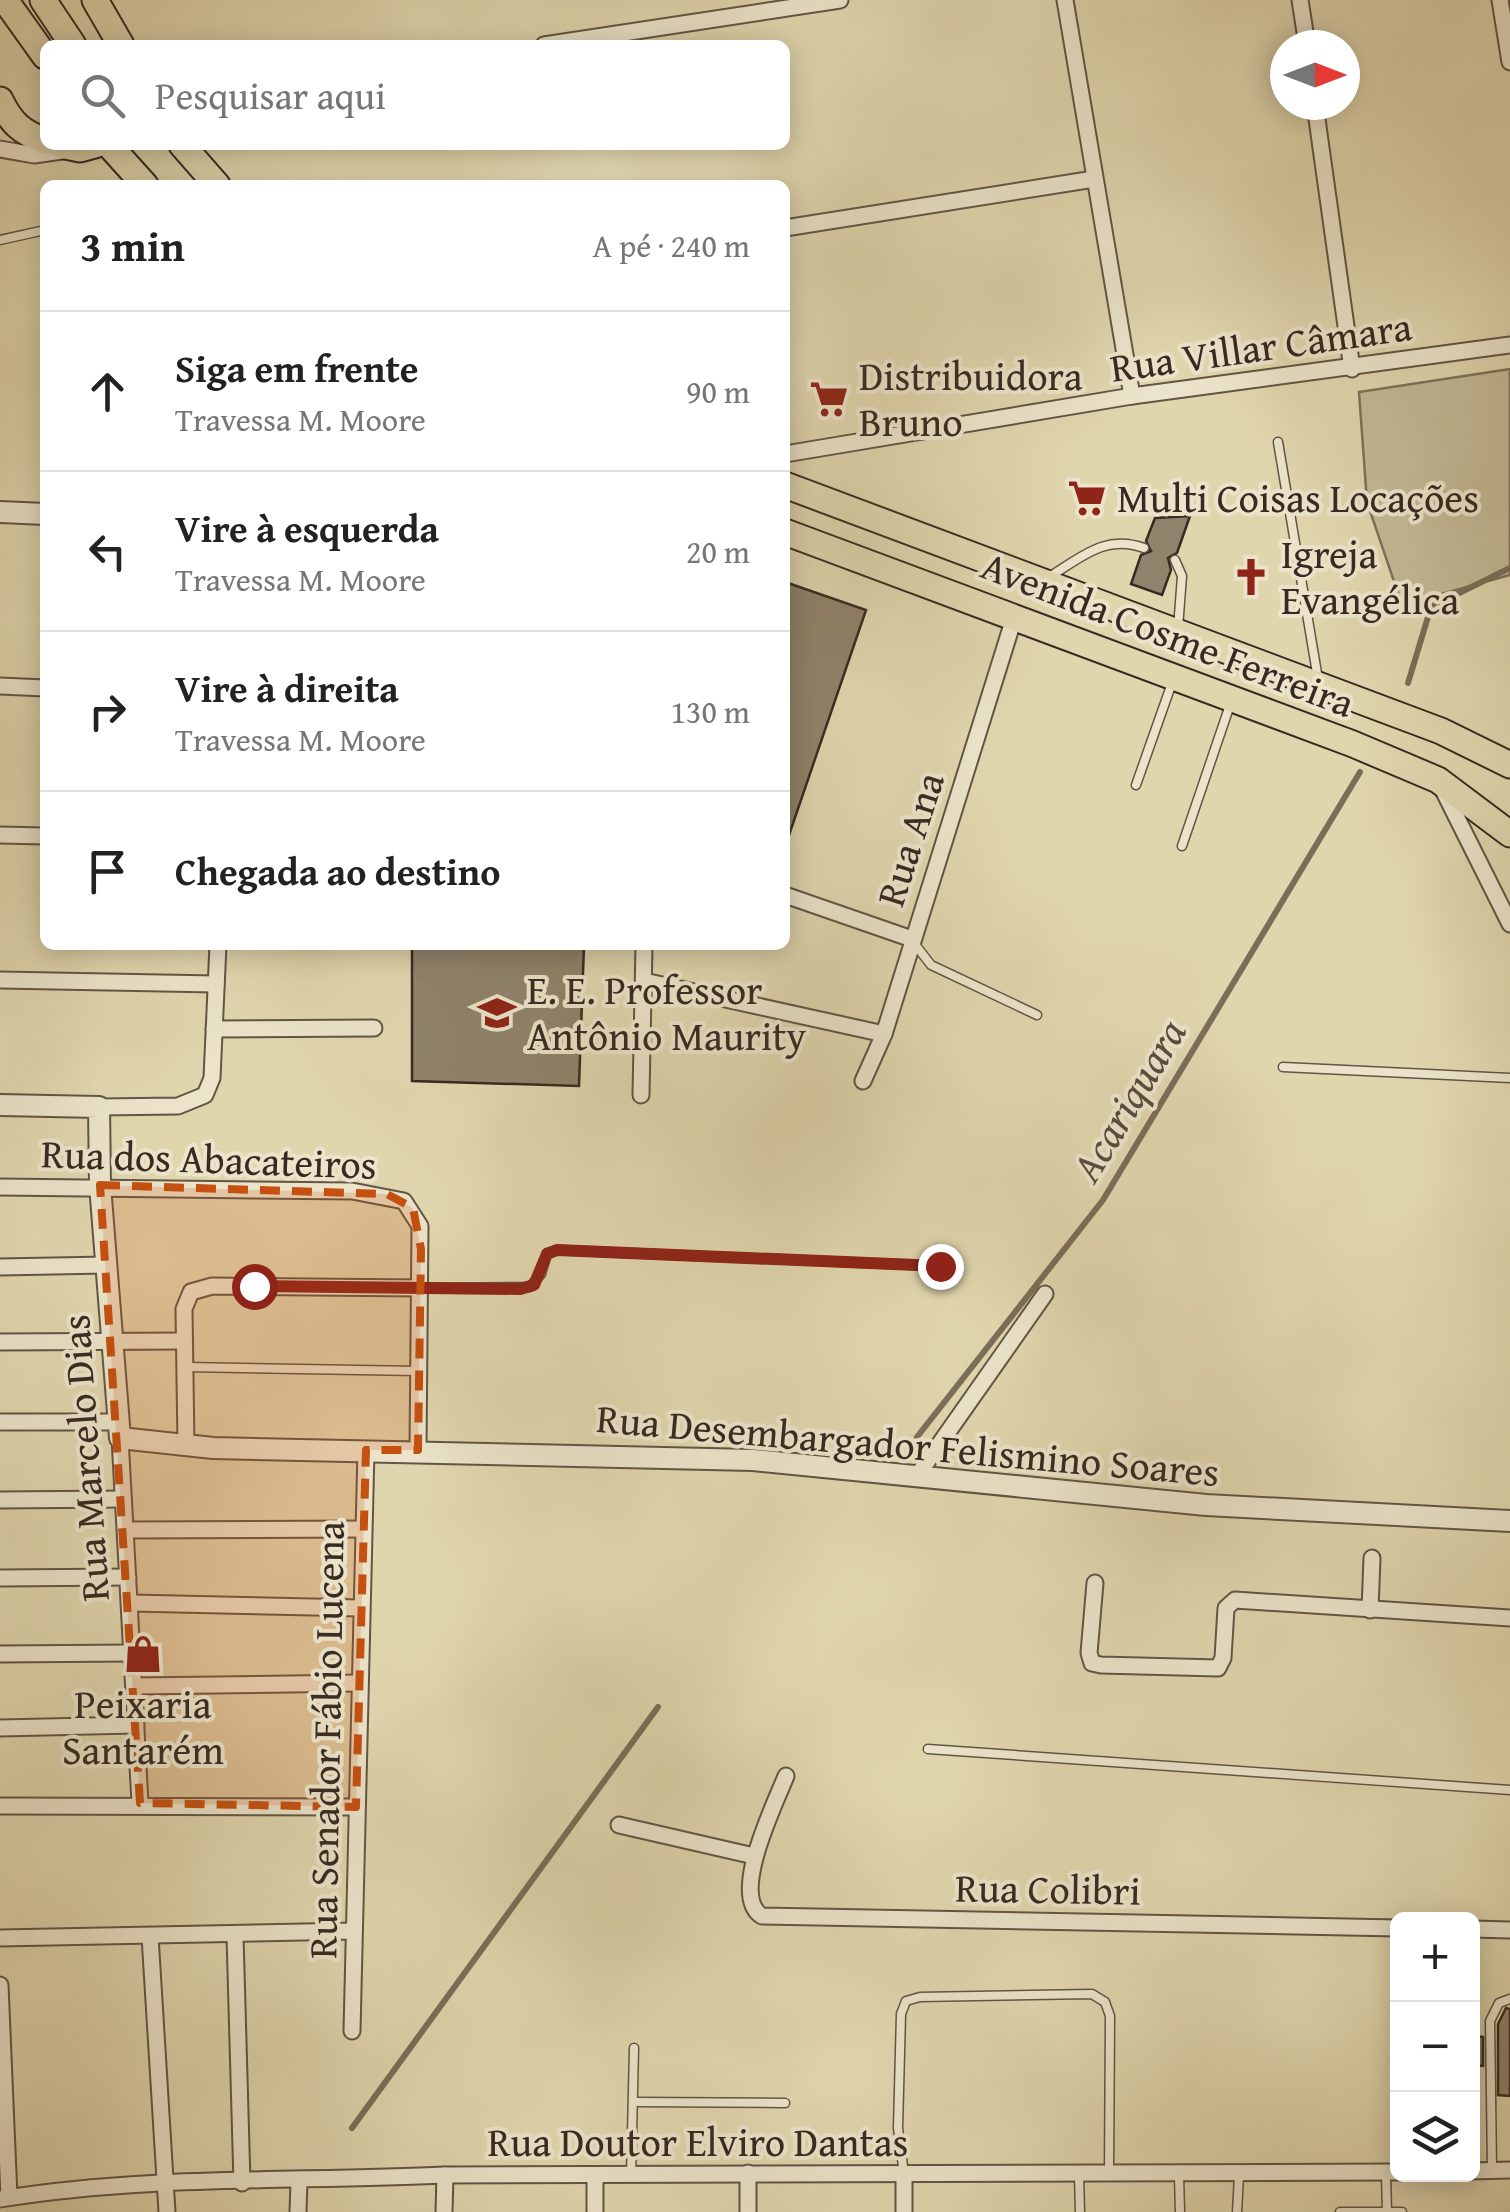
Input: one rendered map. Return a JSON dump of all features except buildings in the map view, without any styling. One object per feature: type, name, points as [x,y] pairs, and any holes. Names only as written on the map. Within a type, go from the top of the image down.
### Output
[{"type":"main road","points":[[5,0],[40,49]]},
{"type":"main road","points":[[43,0],[70,40]]},
{"type":"main road","points":[[95,0],[118,40]]},
{"type":"main road","points":[[0,100],[23,132],[40,139]]},
{"type":"main road","points":[[113,150],[138,180]]},
{"type":"main road","points":[[186,150],[213,180]]},
{"type":"main road","name":"Avenida Cosme Ferreira","points":[[790,488],[1441,731],[1510,765]]},
{"type":"main road","name":"Avenida Cosme Ferreira","points":[[790,534],[1232,698],[1438,780],[1510,834]]},
{"type":"street","points":[[577,40],[840,0]]},
{"type":"street","points":[[1065,0],[1132,396]]},
{"type":"street","points":[[1300,0],[1304,30]]},
{"type":"street","points":[[1500,0],[1510,62]]},
{"type":"street","points":[[1317,120],[1352,369]]},
{"type":"street","points":[[0,149],[34,155],[58,150]]},
{"type":"street","points":[[790,227],[1094,179]]},
{"type":"street","name":"Rua Villar Câmara","points":[[790,453],[1132,396],[1510,345]]},
{"type":"street","points":[[0,512],[40,514]]},
{"type":"street","name":"Rua Ana","points":[[863,1081],[884,1034],[1015,616]]},
{"type":"street","points":[[0,686],[40,688]]},
{"type":"street","points":[[1438,780],[1510,924]]},
{"type":"street","points":[[0,835],[40,836]]},
{"type":"street","points":[[790,896],[912,939]]},
{"type":"street","points":[[0,1105],[178,1106],[202,1098],[212,1078],[218,950]]},
{"type":"street","points":[[641,1095],[644,950]]},
{"type":"street","points":[[0,980],[216,984]]},
{"type":"street","points":[[644,981],[884,1034]]},
{"type":"street","points":[[214,1029],[374,1028]]},
{"type":"street","name":"Rua Marcelo Dias","points":[[98,1107],[100,1184],[131,1602],[140,1804]]},
{"type":"street","name":"Rua dos Abacateiros","points":[[0,1187],[100,1184],[376,1193],[404,1201],[412,1208],[420,1226],[421,1288]]},
{"type":"street","points":[[0,1267],[106,1265]]},
{"type":"street","points":[[186,1447],[184,1309],[192,1292],[212,1286],[421,1288],[418,1450]]},
{"type":"street","points":[[917,1476],[1045,1294]]},
{"type":"street","points":[[0,1342],[184,1340]]},
{"type":"street","points":[[0,1422],[118,1430]]},
{"type":"street","name":"Rua Desembargador Felismino Soares","points":[[118,1430],[186,1447],[734,1459],[1206,1506],[1510,1521]]},
{"type":"street","name":"Rua Senador Fábio Lucena","points":[[352,2031],[366,1450]]},
{"type":"street","points":[[0,1500],[123,1499]]},
{"type":"street","points":[[126,1530],[363,1530]]},
{"type":"street","points":[[1370,1610],[1372,1558]]},
{"type":"street","points":[[0,1578],[128,1577]]},
{"type":"street","points":[[1096,1583],[1089,1653],[1092,1663],[1100,1665],[1218,1668],[1223,1658],[1226,1608],[1236,1600],[1510,1618]]},
{"type":"street","points":[[131,1602],[362,1608]]},
{"type":"street","points":[[0,1654],[132,1653]]},
{"type":"street","points":[[135,1686],[360,1682]]},
{"type":"street","points":[[0,1728],[136,1725]]},
{"type":"street","name":"Rua Colibri","points":[[786,1776],[754,1856],[750,1899],[754,1910],[762,1916],[1390,1928]]},
{"type":"street","points":[[0,1806],[356,1807]]},
{"type":"street","points":[[620,1825],[754,1856]]},
{"type":"street","points":[[1480,1930],[1510,1930]]},
{"type":"street","points":[[0,1938],[354,1932]]},
{"type":"street","points":[[150,1936],[166,2212]]},
{"type":"street","points":[[235,1936],[242,2183]]},
{"type":"street","points":[[0,1985],[4,2198]]},
{"type":"street","points":[[1480,2171],[1510,2170]]},
{"type":"street","points":[[748,2173],[748,2212]]},
{"type":"street","name":"Rua Doutor Elviro Dantas","points":[[4,2198],[165,2182],[300,2182],[445,2175],[595,2178],[748,2173],[1390,2173]]},
{"type":"street","points":[[904,2174],[904,2212]]},
{"type":"street","points":[[444,2212],[445,2175]]},
{"type":"street","points":[[595,2178],[595,2212]]},
{"type":"street","points":[[298,2212],[300,2182]]},
{"type":"lane","points":[[0,240],[40,231]]},
{"type":"lane","points":[[1278,442],[1319,685]]},
{"type":"lane","points":[[1043,582],[1104,543],[1126,542],[1144,548]]},
{"type":"lane","points":[[1174,560],[1182,576],[1177,632]]},
{"type":"lane","points":[[1136,786],[1174,676]]},
{"type":"lane","points":[[1182,846],[1232,698]]},
{"type":"lane","points":[[912,939],[930,964],[1037,1015]]},
{"type":"lane","points":[[1282,1067],[1510,1078]]},
{"type":"lane","points":[[421,1288],[530,1287],[541,1274],[547,1254],[557,1250],[940,1266]]},
{"type":"lane","points":[[184,1367],[418,1371]]},
{"type":"lane","points":[[928,1749],[1510,1790]]},
{"type":"lane","points":[[904,2174],[898,2128],[901,2014],[906,2001],[920,1997],[1092,1994],[1105,2002],[1110,2016],[1109,2174]]},
{"type":"lane","points":[[1492,2170],[1490,2020],[1499,2003],[1510,1998]]},
{"type":"lane","points":[[631,2176],[634,2048]]},
{"type":"lane","points":[[635,2102],[785,2103]]},
{"type":"lane","points":[[1079,2175],[1080,2212]]},
{"type":"lane","points":[[1179,2176],[1180,2212]]},
{"type":"lane","points":[[1237,2212],[1239,2176]]},
{"type":"lane","points":[[1387,2212],[1391,2182]]},
{"type":"lane","points":[[1340,2212],[1402,2212]]},
{"type":"highlighted area","points":[[100,1185],[387,1194],[413,1208],[421,1249],[418,1450],[366,1450],[356,1807],[140,1803]]},
{"type":"shaded area","points":[[1510,369],[1510,575],[1402,605],[1367,502],[1359,392]]},
{"type":"waterway","name":"Acariquara","points":[[1408,683],[1431,607],[1510,568]]},
{"type":"waterway","name":"Acariquara","points":[[917,1437],[1103,1200],[1360,772]]},
{"type":"waterway","points":[[352,2128],[658,1707]]},
{"type":"place","name":"Distribuidora Bruno","points":[[829,399]]},
{"type":"place","name":"Multi Coisas Locações","points":[[1087,498]]},
{"type":"place","name":"Igreja Evangélica","points":[[1251,577]]},
{"type":"place","name":"E. E. Professor Antônio Maurity","points":[[497,1013]]},
{"type":"place","name":"Peixaria Santarém","points":[[143,1654]]},
{"type":"route","points":[[254,1286],[520,1289],[534,1285],[552,1250],[940,1266]]}]
